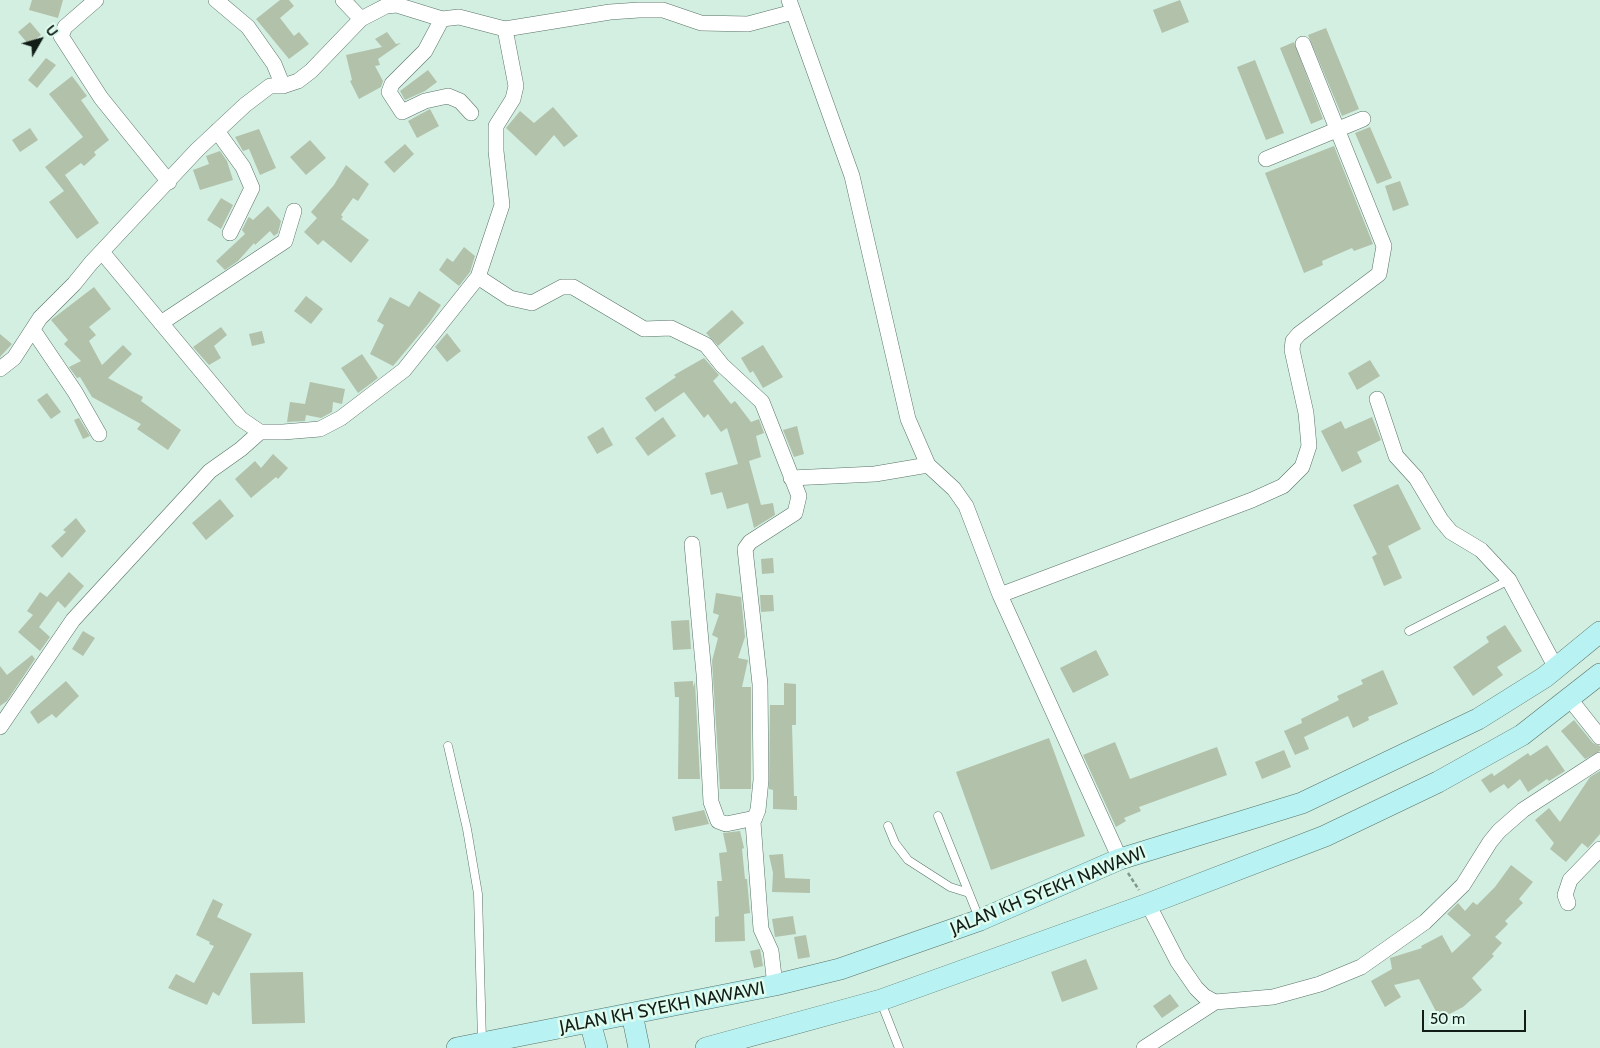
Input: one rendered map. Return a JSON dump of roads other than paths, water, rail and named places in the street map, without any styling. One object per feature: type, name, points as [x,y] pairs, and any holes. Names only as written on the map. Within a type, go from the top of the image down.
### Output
[{"type":"main road","name":"JALAN KH SYEKH NAWAWI","points":[[456,1048],[775,985],[840,969],[980,920],[1120,859],[1302,803],[1478,719],[1556,668],[1600,632]]},
{"type":"main road","points":[[706,1048],[881,1000],[1148,904],[1325,836],[1438,782],[1522,735],[1600,674]]},
{"type":"main road","points":[[632,1014],[639,1048]]},
{"type":"main road","points":[[590,1022],[597,1048]]},
{"type":"street","points":[[96,0],[65,26],[61,36],[101,98],[169,182]]},
{"type":"street","points":[[216,0],[248,27],[274,64],[283,86]]},
{"type":"street","points":[[343,0],[361,19]]},
{"type":"street","points":[[0,368],[14,358],[40,318],[217,131],[245,105],[270,86],[283,86],[298,81],[311,71],[361,19],[386,6],[397,4],[442,19],[459,18],[505,29],[608,6],[663,10],[701,23],[748,24],[791,6],[852,176],[908,419],[928,465],[954,489],[966,506],[1000,595],[1120,859]]},
{"type":"street","points":[[442,19],[425,51],[392,84],[389,92],[402,112],[424,100],[448,96],[460,101],[471,113]]},
{"type":"street","points":[[102,252],[241,419],[260,432],[320,429],[341,418],[404,370],[478,277],[502,205],[496,151],[496,126],[514,99],[516,86],[505,29]]},
{"type":"street","points":[[1000,595],[1252,500],[1283,486],[1302,467],[1309,446],[1306,413],[1292,350],[1293,341],[1299,334],[1379,274],[1384,246],[1336,132],[1302,44]]},
{"type":"street","points":[[1266,159],[1336,132],[1363,119]]},
{"type":"street","points":[[217,131],[244,167],[252,188],[230,233]]},
{"type":"street","points":[[161,323],[285,241],[294,212]]},
{"type":"street","points":[[478,277],[510,298],[532,303],[562,287],[573,287],[644,329],[671,328],[706,345],[722,365],[762,402],[799,496],[794,513],[750,542],[745,549],[760,684],[761,780],[758,810],[755,818],[761,929],[771,951],[775,985]]},
{"type":"street","points":[[32,330],[75,392],[99,434]]},
{"type":"street","points":[[1377,399],[1396,456],[1416,478],[1441,520],[1451,532],[1481,550],[1508,580],[1556,668]]},
{"type":"street","points":[[1,724],[73,620],[210,471],[241,449],[260,432]]},
{"type":"street","points":[[791,478],[875,474],[928,465]]},
{"type":"street","points":[[692,544],[704,674],[711,802],[718,821],[726,824],[755,818]]},
{"type":"street","points":[[1569,698],[1600,737]]},
{"type":"street","points":[[1144,1048],[1215,1002],[1273,996],[1320,984],[1361,967],[1425,922],[1456,891],[1480,860],[1490,842],[1523,810],[1600,760]]},
{"type":"street","points":[[1568,903],[1565,895],[1570,880],[1600,849]]},
{"type":"street","points":[[1148,904],[1178,962],[1196,988],[1204,996],[1215,1002]]},
{"type":"lane","points":[[1409,631],[1508,580]]},
{"type":"lane","points":[[448,746],[467,829],[478,894],[482,1043]]},
{"type":"lane","points":[[938,816],[980,920]]},
{"type":"lane","points":[[888,826],[895,844],[908,860],[950,887],[969,894]]},
{"type":"lane","points":[[881,1000],[899,1048]]}]
